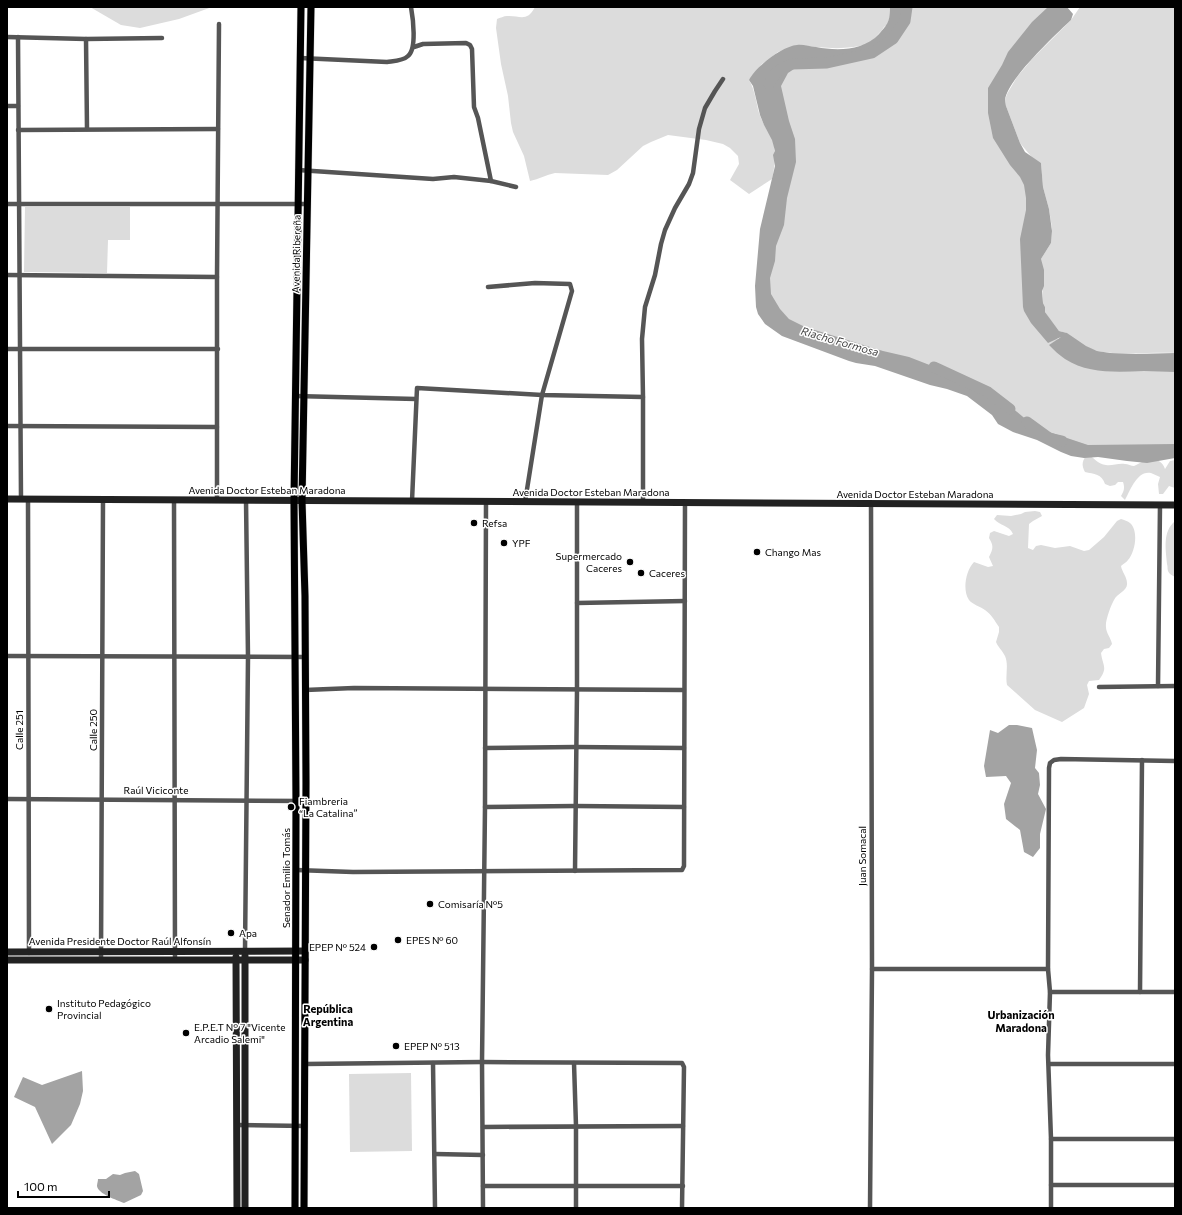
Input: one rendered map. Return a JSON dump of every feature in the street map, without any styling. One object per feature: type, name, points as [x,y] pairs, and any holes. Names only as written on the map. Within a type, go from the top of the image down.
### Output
[{"type":"main road","name":"Avenida Ribereña","points":[[294,500],[301,7]]},
{"type":"main road","name":"Avenida Ribereña","points":[[302,501],[311,7]]},
{"type":"main road","name":"Avenida Doctor Esteban Maradona","points":[[7,499],[1175,505]]},
{"type":"main road","name":"Senador Emilio Tomás","points":[[294,500],[296,801],[295,1208]]},
{"type":"main road","name":"Senador Emilio Tomás","points":[[302,501],[305,596],[306,801],[304,1208]]},
{"type":"main road","points":[[236,951],[241,960],[245,1125],[245,1208]]},
{"type":"main road","points":[[237,1208],[237,1125],[241,960],[245,951]]},
{"type":"main road","name":"Avenida Presidente Doctor Raúl Alfonsín","points":[[7,952],[305,951]]},
{"type":"main road","name":"Avenida Presidente Doctor Raúl Alfonsín","points":[[7,960],[305,960]]},
{"type":"street","points":[[300,58],[310,60],[387,62],[400,60],[409,56],[414,47],[411,7]]},
{"type":"street","points":[[217,500],[219,24]]},
{"type":"street","points":[[7,37],[86,39],[162,38]]},
{"type":"street","name":"Calle 251","points":[[18,37],[20,426],[24,499],[28,656],[29,960]]},
{"type":"street","points":[[86,39],[87,130]]},
{"type":"street","points":[[414,47],[423,44],[466,43],[472,48],[474,107],[478,118],[491,181]]},
{"type":"street","points":[[642,502],[642,339],[645,307],[655,275],[665,230],[675,208],[689,184],[693,173],[698,136],[705,108],[714,91],[723,79]]},
{"type":"street","points":[[7,106],[18,106]]},
{"type":"street","points":[[18,130],[218,129]]},
{"type":"street","points":[[298,170],[433,179],[454,177],[491,181],[516,187]]},
{"type":"street","points":[[7,204],[307,204]]},
{"type":"street","points":[[7,275],[217,277]]},
{"type":"street","points":[[488,287],[535,283],[570,284],[572,291],[542,395],[525,502]]},
{"type":"street","points":[[7,349],[218,349]]},
{"type":"street","points":[[412,501],[417,388],[542,395],[643,397]]},
{"type":"street","points":[[295,396],[416,399]]},
{"type":"street","points":[[7,426],[217,427]]},
{"type":"street","name":"Calle 250","points":[[101,960],[103,499]]},
{"type":"street","points":[[174,500],[175,960]]},
{"type":"street","points":[[245,951],[248,657],[246,500]]},
{"type":"street","points":[[483,1208],[482,1062],[486,501]]},
{"type":"street","points":[[575,871],[577,502]]},
{"type":"street","points":[[296,870],[353,872],[682,870],[684,866],[685,502]]},
{"type":"street","name":"Juan Somacal","points":[[870,1208],[872,969],[871,504]]},
{"type":"street","points":[[1158,686],[1160,505]]},
{"type":"street","points":[[577,603],[684,601]]},
{"type":"street","points":[[7,656],[305,657]]},
{"type":"street","points":[[1098,687],[1175,686]]},
{"type":"street","points":[[305,690],[354,688],[684,690]]},
{"type":"street","points":[[485,748],[684,748]]},
{"type":"street","points":[[1051,1208],[1048,1032],[1050,992],[1048,969],[1050,763],[1054,760],[1061,759],[1175,761]]},
{"type":"street","points":[[1140,992],[1142,760]]},
{"type":"street","name":"Raúl Viciconte","points":[[7,799],[306,801]]},
{"type":"street","points":[[485,807],[684,807]]},
{"type":"street","points":[[872,969],[1048,969]]},
{"type":"street","points":[[1050,992],[1175,992]]},
{"type":"street","points":[[433,1062],[435,1208]]},
{"type":"street","points":[[305,1064],[433,1062],[682,1063],[684,1067],[682,1208]]},
{"type":"street","points":[[574,1063],[576,1208]]},
{"type":"street","points":[[1049,1064],[1175,1064]]},
{"type":"street","points":[[237,1125],[305,1126]]},
{"type":"street","points":[[483,1127],[683,1126]]},
{"type":"street","points":[[1051,1139],[1175,1139]]},
{"type":"street","points":[[435,1154],[483,1155]]},
{"type":"street","points":[[1051,1185],[1175,1185]]},
{"type":"street","points":[[483,1186],[682,1186]]},
{"type":"shaded area","points":[[90,7],[212,7],[179,19],[140,28],[121,25]]},
{"type":"shaded area","points":[[535,7],[890,7],[890,16],[887,25],[871,43],[862,46],[844,48],[799,45],[778,52],[762,64],[749,80],[754,92],[760,116],[772,138],[775,148],[775,158],[772,179],[749,194],[730,180],[739,164],[738,156],[730,148],[723,144],[706,140],[668,135],[643,146],[617,170],[608,175],[555,173],[530,181],[524,156],[513,132],[511,123],[508,96],[501,64],[496,28],[497,19],[506,16],[526,17]]},
{"type":"shaded area","points":[[908,7],[1067,7],[1017,52],[997,95],[1026,162],[1032,280],[1049,332],[1063,344],[1078,352],[1175,362],[1175,457],[1103,451],[1049,438],[988,392],[940,369],[799,330],[766,295],[782,198],[769,107],[791,64],[841,60],[876,51],[896,36],[906,26],[909,18]]},
{"type":"shaded area","points":[[1080,7],[1175,7],[1175,353],[1126,354],[1097,351],[1081,344],[1067,333],[1059,331],[1045,312],[1043,303],[1041,259],[1051,243],[1052,228],[1043,187],[1041,163],[1035,161],[1020,143],[1005,100],[1017,77],[1033,58],[1071,20]]},
{"type":"shaded area","points":[[25,207],[130,207],[130,240],[108,240],[107,273],[24,272]]},
{"type":"shaded area","points":[[1088,454],[1096,461],[1108,465],[1126,464],[1134,466],[1141,462],[1156,460],[1163,465],[1165,469],[1170,461],[1175,460],[1175,488],[1169,486],[1163,494],[1159,494],[1158,484],[1160,477],[1151,473],[1146,473],[1138,478],[1125,500],[1121,496],[1124,489],[1123,482],[1118,482],[1115,485],[1110,486],[1105,484],[1100,476],[1085,472],[1083,463],[1084,458]]},
{"type":"shaded area","points":[[1035,511],[1040,512],[1042,516],[1029,524],[1028,548],[1033,550],[1036,546],[1041,545],[1055,548],[1070,546],[1084,551],[1089,550],[1104,537],[1117,521],[1121,519],[1130,523],[1133,527],[1135,536],[1133,552],[1127,562],[1121,566],[1127,586],[1115,598],[1106,621],[1106,629],[1112,644],[1101,653],[1104,667],[1103,672],[1099,680],[1089,681],[1087,685],[1089,694],[1084,708],[1062,722],[1035,710],[1007,685],[1006,659],[996,642],[999,627],[987,612],[969,600],[965,586],[967,575],[974,562],[988,567],[993,566],[989,557],[992,548],[992,543],[989,538],[990,533],[994,531],[1009,536],[1013,534],[1007,527],[994,519],[997,515],[1011,516]]},
{"type":"shaded area","points":[[1175,521],[1175,577],[1168,571],[1166,536],[1171,525]]},
{"type":"shaded area","points":[[411,1073],[412,1151],[350,1152],[349,1074]]},
{"type":"water","points":[[890,7],[908,7],[910,16],[907,26],[902,32],[872,53],[824,64],[800,65],[788,73],[781,86],[789,121],[795,139],[796,162],[787,198],[784,225],[776,246],[775,261],[770,278],[771,294],[780,309],[789,319],[805,327],[883,351],[909,357],[973,384],[1010,406],[1048,438],[1049,432],[1088,445],[1175,444],[1175,458],[1147,463],[1098,457],[1084,458],[1071,456],[1037,440],[1013,432],[998,424],[992,415],[967,396],[875,366],[849,361],[782,336],[765,324],[758,314],[756,307],[755,286],[760,229],[775,166],[773,155],[775,151],[772,140],[760,115],[753,86],[749,80],[757,69],[770,58],[791,46],[802,45],[841,49],[858,47],[873,40],[886,25],[890,16]]},
{"type":"water","points":[[1048,7],[1067,7],[1073,14],[1071,20],[1023,70],[1008,91],[1005,100],[1020,143],[1025,152],[1041,163],[1043,187],[1049,209],[1052,231],[1051,243],[1041,259],[1044,270],[1044,286],[1042,291],[1045,312],[1059,331],[1067,333],[1086,346],[1097,351],[1136,354],[1175,353],[1175,372],[1103,371],[1093,370],[1074,364],[1049,345],[1061,337],[1048,343],[1031,323],[1024,311],[1020,239],[1026,210],[1024,185],[993,138],[988,113],[988,88],[1008,52],[1032,22]]},
{"type":"water","points":[[1009,725],[1032,728],[1037,750],[1035,768],[1039,773],[1040,785],[1038,794],[1046,809],[1040,834],[1040,848],[1033,857],[1024,852],[1020,830],[1006,819],[1004,804],[1011,783],[1006,776],[986,777],[984,766],[990,730],[998,733]]},
{"type":"water","points":[[82,1071],[83,1091],[80,1104],[71,1125],[52,1144],[35,1107],[14,1097],[23,1077],[42,1085]]},
{"type":"water","points":[[135,1171],[139,1174],[143,1191],[141,1195],[124,1203],[108,1196],[98,1189],[98,1179],[106,1179],[113,1174],[120,1175]]},
{"type":"waterway","name":"Riacho Formosa","points":[[769,84],[776,72],[791,64],[827,63],[872,53],[893,39],[905,21],[907,7]]},
{"type":"waterway","name":"Riacho Formosa","points":[[934,367],[988,392],[1010,409]]},
{"type":"waterway","name":"Riacho Formosa","points":[[1027,422],[1049,438],[1062,441]]},
{"type":"place","name":"Refsa","points":[[474,523]]},
{"type":"place","name":"YPF","points":[[504,543]]},
{"type":"place","name":"Chango Mas","points":[[757,552]]},
{"type":"place","name":"Supermercado Caceres","points":[[630,562]]},
{"type":"place","name":"Caceres","points":[[641,573]]},
{"type":"place","name":"Fiambreria “La Catalina”","points":[[291,807]]},
{"type":"place","name":"Comisaría Nº5","points":[[430,904]]},
{"type":"place","name":"Apa","points":[[231,933]]},
{"type":"place","name":"EPES Nº 60","points":[[398,940]]},
{"type":"place","name":"EPEP Nº 524","points":[[374,947]]},
{"type":"place","name":"Instituto Pedagógico Provincial","points":[[49,1009]]},
{"type":"place","name":"E.P.E.T N° 7 \"Vicente Arcadio Salemi\"","points":[[186,1033]]},
{"type":"place","name":"EPEP Nº 513","points":[[396,1046]]},
{"type":"district","name":"República Argentina","points":[[328,1014]]},
{"type":"district","name":"Urbanización Maradona","points":[[1021,1020]]}]
